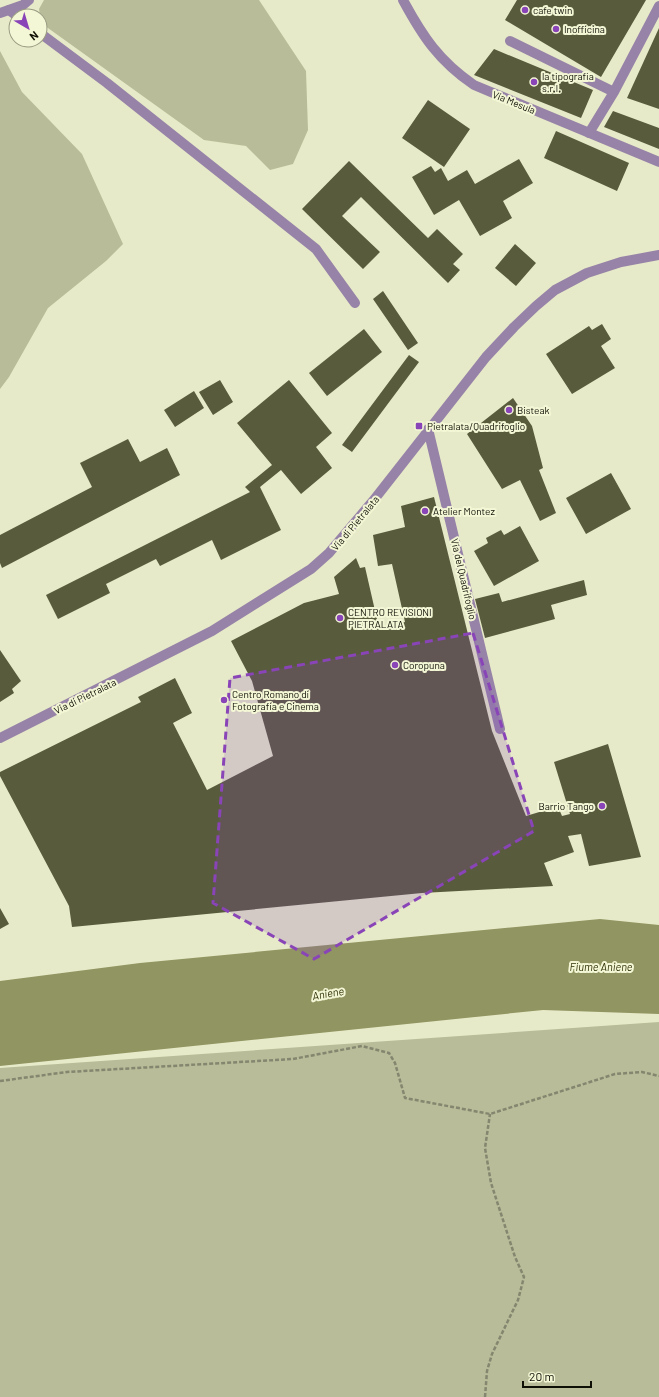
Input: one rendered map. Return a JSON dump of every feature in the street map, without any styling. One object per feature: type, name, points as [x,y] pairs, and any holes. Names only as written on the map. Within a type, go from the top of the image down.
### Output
[{"type":"street","points":[[17,8],[29,0]]},
{"type":"street","name":"Via Mesula","points":[[403,0],[427,42],[441,58],[461,76],[489,92],[659,162]]},
{"type":"street","points":[[589,133],[614,92],[659,6]]},
{"type":"street","points":[[48,39],[107,83],[316,249],[355,303]]},
{"type":"street","points":[[510,42],[614,92]]},
{"type":"street","name":"Via di Pietralata","points":[[0,738],[212,631],[311,569],[329,553],[373,501],[428,429],[498,343],[555,290],[578,276],[598,269],[639,258],[659,255]]},
{"type":"street","name":"Via del Quadrifoglio","points":[[428,429],[500,729]]},
{"type":"path","points":[[0,1080],[67,1072],[293,1060],[362,1046],[390,1053],[395,1063],[405,1098],[490,1114],[615,1074],[642,1072],[659,1076]]},
{"type":"path","points":[[485,1397],[487,1371],[492,1354],[518,1300],[524,1277],[515,1257],[491,1183],[485,1148],[490,1114]]},
{"type":"highlighted area","points":[[473,633],[534,831],[314,959],[213,903],[230,678]]},
{"type":"shaded area","points":[[44,0],[259,0],[306,71],[308,130],[293,164],[270,170],[246,146],[204,140],[48,28],[48,8],[40,8]]},
{"type":"shaded area","points":[[0,51],[22,92],[82,154],[123,244],[106,261],[48,308],[9,377],[0,389]]},
{"type":"shaded area","points":[[659,1022],[659,1397],[0,1397],[0,1068]]},
{"type":"water","name":"Fiume Aniene","points":[[600,919],[659,925],[659,1014],[543,1010],[0,1066],[0,981],[140,963]]},
{"type":"building","points":[[517,0],[646,0],[601,77],[505,20]]},
{"type":"building","points":[[659,28],[659,109],[627,98]]},
{"type":"building","name":"la tipografia s.r.l.","points":[[494,49],[593,90],[581,118],[474,75]]},
{"type":"building","points":[[428,100],[470,129],[444,167],[402,138]]},
{"type":"building","points":[[613,111],[659,128],[659,149],[604,127]]},
{"type":"building","points":[[556,131],[629,163],[617,191],[544,158]]},
{"type":"building","points":[[519,159],[533,183],[503,201],[512,218],[480,236],[459,200],[434,215],[412,177],[431,166],[435,172],[441,168],[448,181],[467,170],[475,184]]},
{"type":"building","points":[[349,161],[428,238],[437,229],[463,254],[453,264],[460,270],[448,283],[361,197],[342,216],[380,252],[363,269],[302,209]]},
{"type":"building","points":[[515,244],[536,263],[516,286],[495,268]]},
{"type":"building","points":[[383,291],[418,343],[408,350],[373,299]]},
{"type":"building","points":[[602,324],[611,339],[601,346],[615,368],[572,394],[546,354],[589,326],[592,330]]},
{"type":"building","points":[[364,329],[382,352],[327,396],[309,373]]},
{"type":"building","points":[[409,355],[419,362],[352,452],[342,445]]},
{"type":"building","points":[[220,380],[233,402],[213,415],[199,392]]},
{"type":"building","points":[[289,380],[332,433],[316,447],[332,468],[301,494],[281,470],[260,487],[281,530],[221,560],[212,540],[160,566],[156,559],[106,584],[110,593],[58,619],[46,595],[250,492],[245,487],[272,465],[237,423]]},
{"type":"building","points":[[194,391],[204,408],[175,427],[164,410]]},
{"type":"building","points":[[513,398],[532,426],[543,468],[539,470],[556,513],[540,521],[520,480],[502,489],[467,434]]},
{"type":"building","points":[[128,439],[140,462],[167,448],[180,475],[2,568],[0,563],[0,535],[92,487],[80,463]]},
{"type":"building","points":[[611,473],[631,509],[586,534],[566,498]]},
{"type":"building","points":[[434,497],[492,731],[526,816],[546,810],[550,812],[559,809],[562,816],[570,814],[554,762],[608,744],[641,857],[589,866],[581,834],[568,836],[574,852],[544,863],[553,886],[422,893],[72,927],[69,906],[0,776],[0,772],[141,702],[138,697],[175,678],[192,713],[173,723],[207,790],[273,756],[252,681],[231,641],[304,603],[339,594],[334,577],[356,558],[360,568],[365,567],[379,628],[405,622],[392,564],[378,566],[373,535],[405,527],[401,506]]},
{"type":"building","points":[[520,526],[539,561],[494,586],[474,551],[488,543],[486,538],[501,530],[504,535]]},
{"type":"building","points":[[584,580],[587,595],[551,605],[555,619],[485,638],[475,599],[499,593],[502,602]]},
{"type":"building","points":[[0,650],[21,681],[12,689],[14,693],[0,702]]},
{"type":"building","points":[[0,908],[9,924],[0,929]]},
{"type":"place","name":"cafe twin","points":[[525,10]]},
{"type":"place","name":"Inofficina","points":[[556,29]]},
{"type":"place","name":"la tipografia s.r.l.","points":[[534,82]]},
{"type":"place","name":"Bisteak","points":[[509,410]]},
{"type":"place","name":"Pietralata/Quadrifoglio","points":[[419,426]]},
{"type":"place","name":"Atelier Montez","points":[[425,511]]},
{"type":"place","name":"CENTRO REVISIONI PIETRALATA","points":[[340,618]]},
{"type":"place","name":"Coropuna","points":[[395,665]]},
{"type":"place","name":"Centro Romano di Fotografia e Cinema","points":[[224,700]]},
{"type":"place","name":"Barrio Tango","points":[[602,806]]},
{"type":"water label","name":"Aniene","points":[[328,993]]}]
